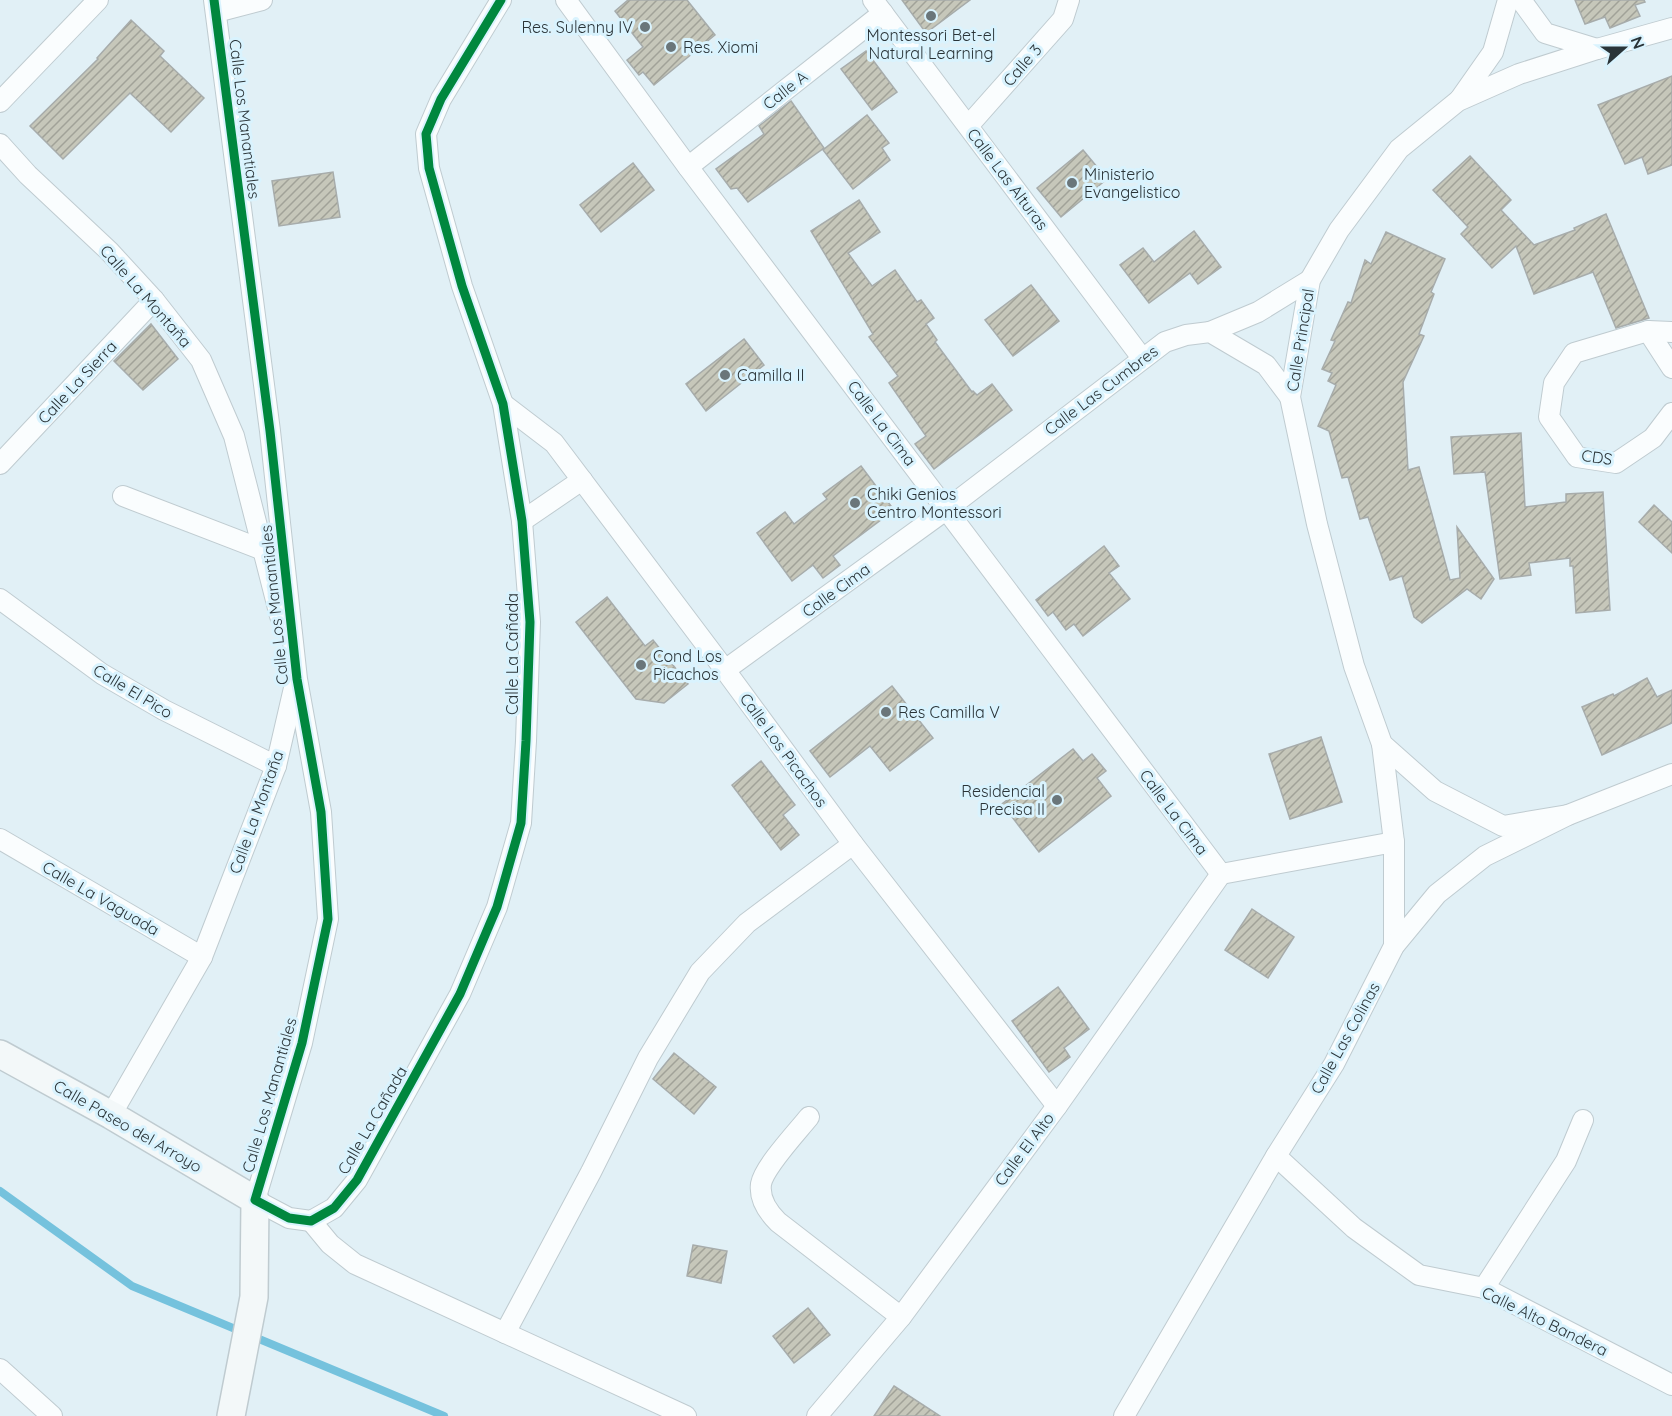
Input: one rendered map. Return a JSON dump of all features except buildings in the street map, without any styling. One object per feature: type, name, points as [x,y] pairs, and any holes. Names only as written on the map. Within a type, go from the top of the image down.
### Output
[{"type":"main road","name":"Calle Paseo del Arroyo","points":[[0,1054],[111,1115],[255,1200]]},
{"type":"main road","points":[[231,1416],[254,1297],[255,1200]]},
{"type":"street","points":[[0,102],[98,0]]},
{"type":"street","points":[[215,6],[262,0]]},
{"type":"street","name":"Calle La Cañada","points":[[310,1221],[334,1208],[357,1180],[460,994],[497,907],[521,823],[530,622],[522,521],[503,404],[462,286],[429,168],[426,134],[441,99],[501,0]]},
{"type":"street","name":"Calle La Cima","points":[[566,0],[688,167],[1221,874]]},
{"type":"street","name":"Calle 3","points":[[969,125],[1063,19],[1069,0]]},
{"type":"street","points":[[1458,101],[1493,52],[1508,0]]},
{"type":"street","points":[[1521,0],[1545,33],[1597,49]]},
{"type":"street","name":"Calle Los Manantiales","points":[[215,6],[270,431],[297,679],[321,812],[328,919],[302,1043],[255,1200]]},
{"type":"street","name":"Calle A","points":[[688,167],[878,6]]},
{"type":"street","name":"Calle Las Alturas","points":[[878,6],[1142,358]]},
{"type":"street","name":"Calle Principal","points":[[1568,815],[1503,826],[1435,791],[1382,744],[1354,666],[1319,535],[1290,397],[1310,280],[1339,230],[1399,149],[1458,101],[1519,74],[1672,28]]},
{"type":"street","name":"Calle La Montaña","points":[[0,144],[28,175],[109,251],[154,300],[201,360],[234,436],[297,679],[276,766],[202,957],[111,1115]]},
{"type":"street","name":"Calle Las Cumbres","points":[[947,509],[1165,342],[1186,335],[1210,332],[1258,312],[1310,280]]},
{"type":"street","name":"Calle La Sierra","points":[[0,464],[154,300]]},
{"type":"street","points":[[1648,331],[1672,368]]},
{"type":"street","name":"CDS","points":[[1672,332],[1648,331],[1574,353],[1554,383],[1549,417],[1577,458],[1616,463],[1653,438],[1672,413]]},
{"type":"street","points":[[1210,332],[1266,365],[1290,397]]},
{"type":"street","name":"Calle Los Picachos","points":[[503,404],[554,443],[725,670],[852,844],[1057,1106]]},
{"type":"street","points":[[522,521],[582,480]]},
{"type":"street","points":[[123,496],[263,550]]},
{"type":"street","name":"Calle Cima","points":[[725,670],[947,509]]},
{"type":"street","name":"Calle El Pico","points":[[0,599],[102,674],[164,710],[276,766]]},
{"type":"street","points":[[1382,744],[1394,842],[1394,946]]},
{"type":"street","name":"Calle Las Colinas","points":[[1124,1416],[1276,1156],[1334,1064],[1394,946],[1437,894],[1485,856],[1568,815],[1672,774]]},
{"type":"street","name":"Calle La Vaguada","points":[[0,839],[202,957]]},
{"type":"street","points":[[1221,874],[1394,842]]},
{"type":"street","points":[[505,1333],[591,1172],[648,1058],[700,972],[747,923],[852,844]]},
{"type":"street","name":"Calle El Alto","points":[[817,1416],[901,1317],[1057,1106],[1221,874]]},
{"type":"street","points":[[809,1117],[766,1172],[761,1184],[762,1197],[767,1211],[778,1222],[901,1317]]},
{"type":"street","points":[[1484,1288],[1566,1161],[1583,1120]]},
{"type":"street","name":"Calle Alto Bandera","points":[[1276,1156],[1354,1228],[1419,1275],[1484,1288],[1672,1385]]},
{"type":"street","points":[[255,1200],[289,1218],[310,1221],[330,1244],[355,1264],[686,1416]]},
{"type":"street","points":[[0,1370],[52,1416]]},
{"type":"waterway","points":[[0,1191],[132,1286],[444,1416]]},
{"type":"cycle path","points":[[214,0],[270,431],[297,679],[321,812],[328,919],[302,1043],[255,1200],[289,1218],[311,1221],[334,1208],[357,1180],[460,994],[497,907],[521,823],[530,622],[522,521],[503,404],[462,286],[429,168],[426,134],[441,99],[501,0]]},
{"type":"place","name":"Montessori Bet-el Natural Learning","points":[[931,16]]},
{"type":"place","name":"Res. Sulenny IV","points":[[645,27]]},
{"type":"place","name":"Res. Xiomi","points":[[671,47]]},
{"type":"place","name":"Ministerio Evangelistico","points":[[1072,183]]},
{"type":"place","name":"Camilla II","points":[[725,375]]},
{"type":"place","name":"Chiki Genios Centro Montessori","points":[[855,503]]},
{"type":"place","name":"Cond Los Picachos","points":[[641,665]]},
{"type":"place","name":"Res Camilla V","points":[[886,712]]},
{"type":"place","name":"Residencial Precisa II","points":[[1057,800]]}]
